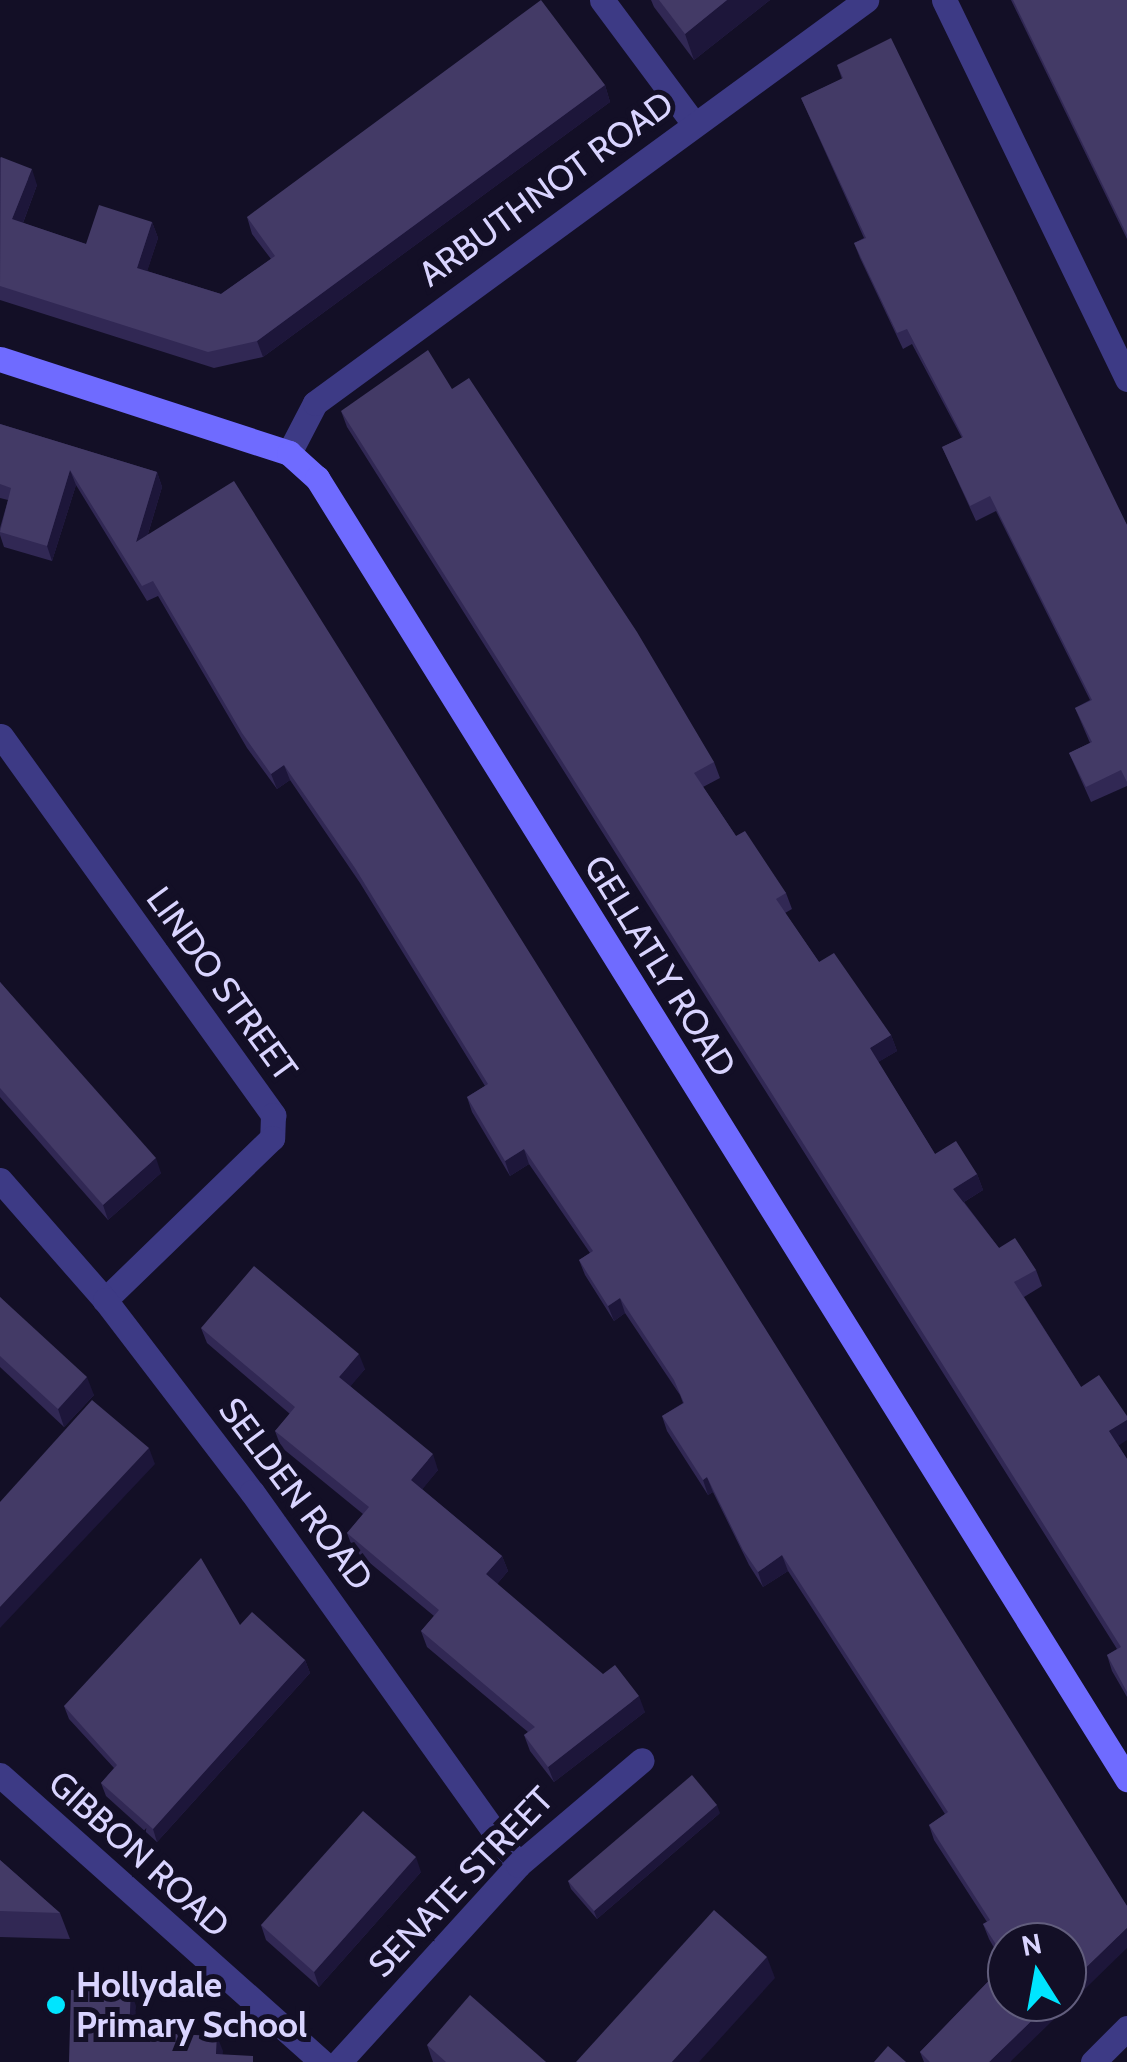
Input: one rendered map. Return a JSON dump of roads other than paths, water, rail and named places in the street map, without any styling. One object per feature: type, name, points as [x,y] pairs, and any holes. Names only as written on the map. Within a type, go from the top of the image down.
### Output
[{"type":"main road","name":"GELLATLY ROAD","points":[[0,358],[289,453],[317,478],[1127,1779]]},
{"type":"street","points":[[602,0],[694,124]]},
{"type":"street","name":"ARBUTHNOT ROAD","points":[[289,453],[315,403],[866,0]]},
{"type":"street","points":[[944,0],[1127,379]]},
{"type":"street","name":"LINDO STREET","points":[[1,736],[273,1114],[272,1138],[106,1300]]},
{"type":"street","name":"SELDEN ROAD","points":[[0,1180],[106,1300],[377,1661],[518,1865]]},
{"type":"street","name":"SENATE STREET","points":[[340,2062],[518,1865],[642,1760]]},
{"type":"street","name":"GIBBON ROAD","points":[[0,1776],[322,2062]]},
{"type":"street","points":[[1093,2062],[1127,2028]]},
{"type":"place","name":"Hollydale Primary School","points":[[56,2005]]}]
